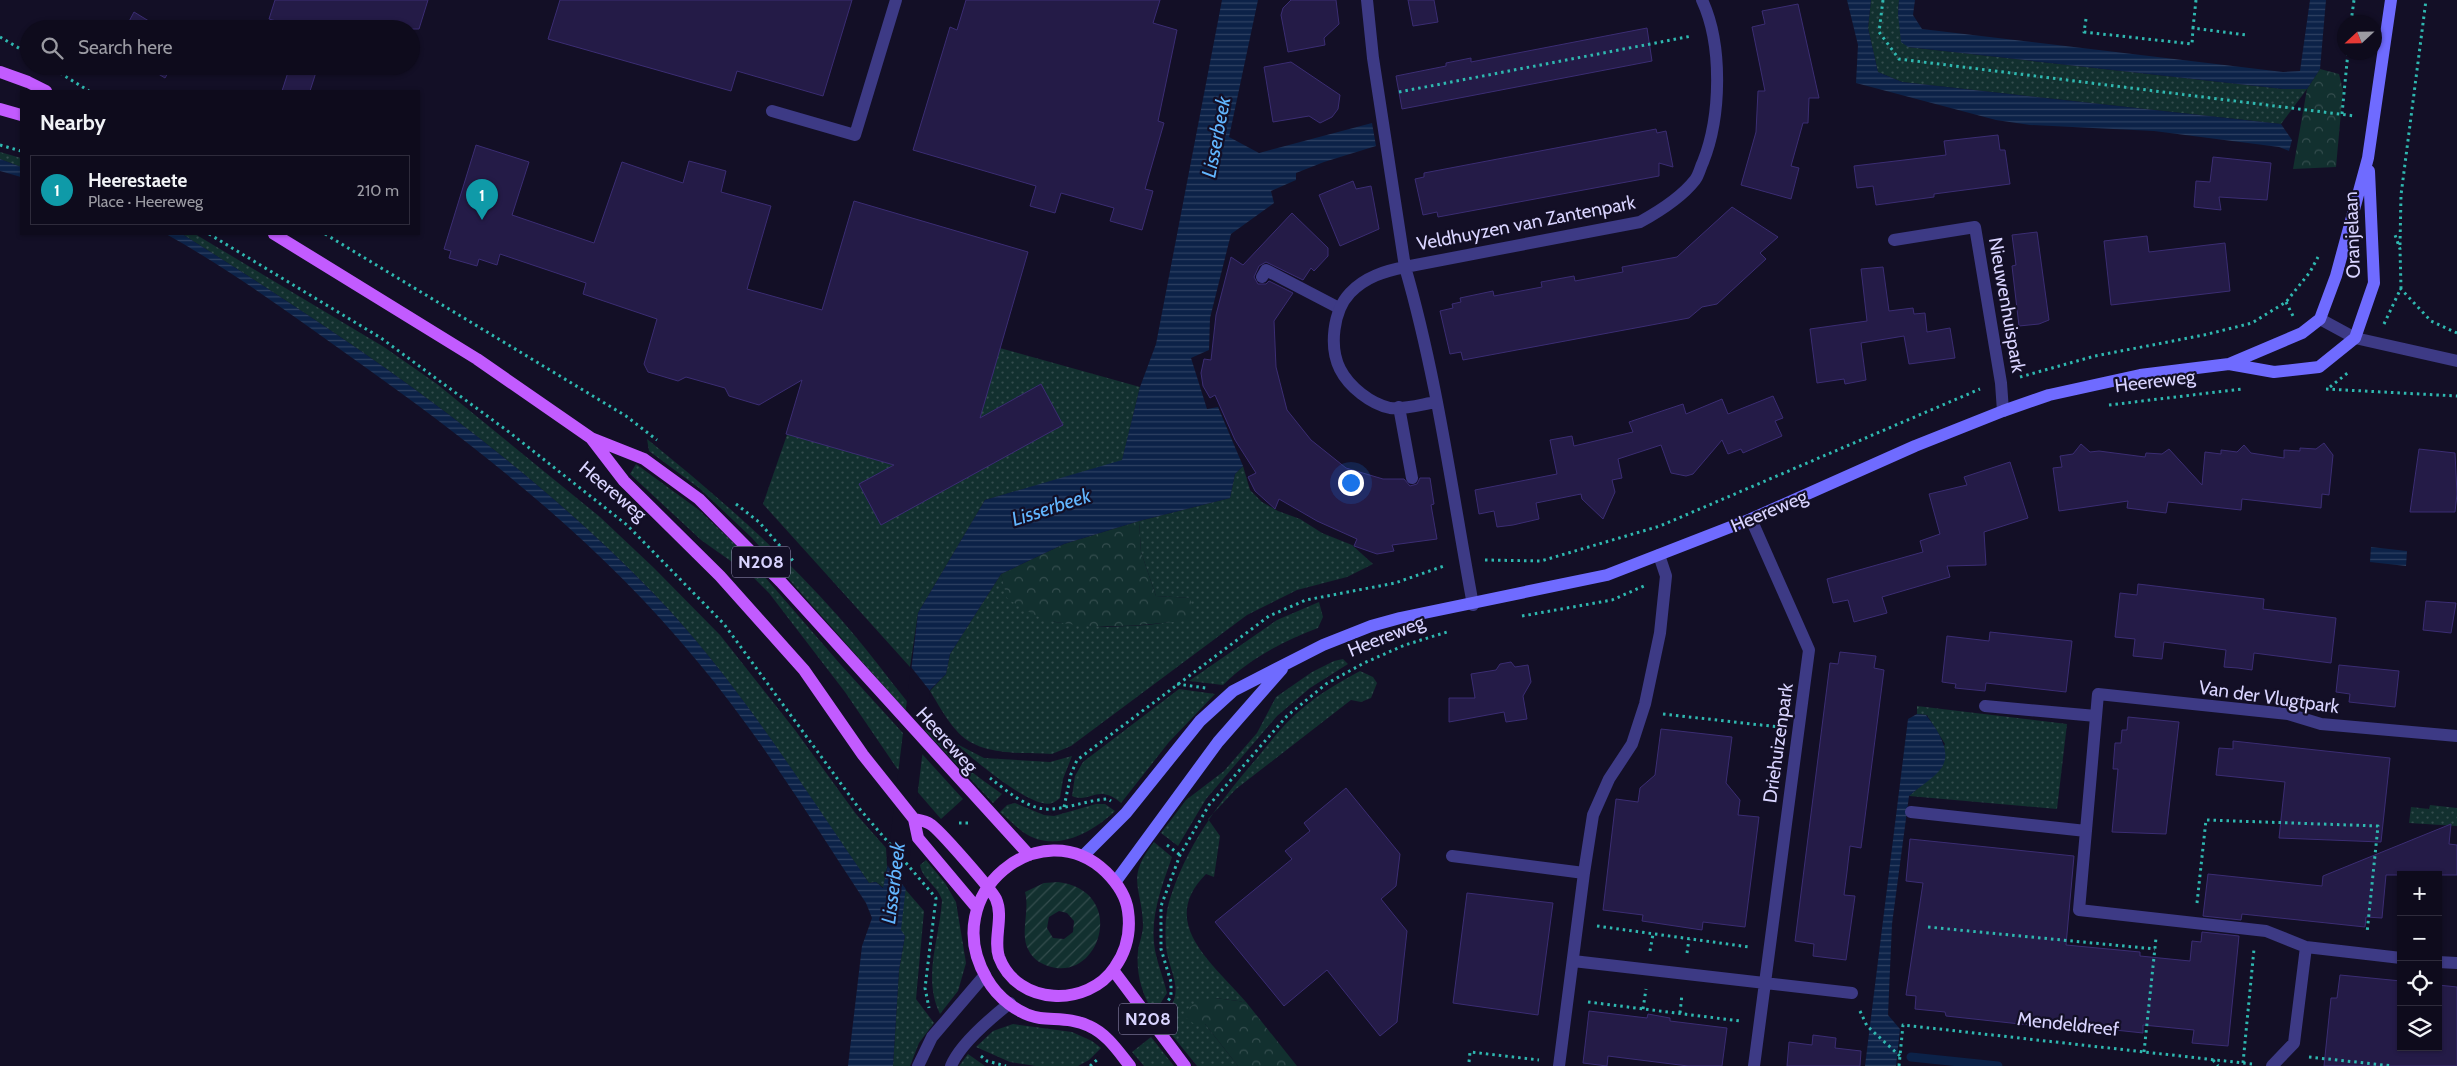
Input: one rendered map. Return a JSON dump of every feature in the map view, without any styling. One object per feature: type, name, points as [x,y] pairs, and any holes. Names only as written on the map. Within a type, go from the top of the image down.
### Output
[{"type":"main road","name":"Oranjelaan","points":[[2320,319],[2336,276],[2368,158],[2391,0]]},
{"type":"main road","points":[[0,72],[44,90]]},
{"type":"main road","points":[[0,109],[20,115]]},
{"type":"main road","name":"Oranjelaan","points":[[2355,338],[2374,283],[2368,158]]},
{"type":"main road","name":"Heereweg","points":[[276,235],[477,359],[591,438],[644,459],[700,499],[781,582],[923,742],[1029,855]]},
{"type":"main road","name":"Heereweg","points":[[1083,856],[1126,813],[1200,721],[1233,691],[1323,645],[1371,626],[1400,618],[1473,605],[1607,575],[1750,519],[1915,446],[2003,411],[2049,395],[2140,375],[2229,364],[2302,334],[2320,319]]},
{"type":"main road","name":"Heereweg","points":[[2229,364],[2274,372],[2319,367],[2355,338]]},
{"type":"main road","name":"Heereweg","points":[[591,438],[624,481],[720,576],[804,670],[895,797],[914,819],[918,838],[976,907]]},
{"type":"main road","name":"Heereweg","points":[[1116,881],[1218,742],[1288,663]]},
{"type":"main road","name":"Heereweg","points":[[914,819],[931,824],[988,886]]},
{"type":"main road","name":"N208","points":[[988,886],[996,900],[999,956],[1005,970],[1016,982],[1028,990],[1048,996],[1069,996],[1089,989],[1113,970],[1121,959],[1129,933],[1127,906],[1116,881],[1101,867],[1083,856],[1056,851],[1029,855],[1006,868],[988,886],[976,907],[973,937],[976,957],[998,994],[1018,1010],[1038,1018],[1078,1021],[1104,1035],[1130,1066]]},
{"type":"main road","name":"N208","points":[[1113,970],[1185,1066]]},
{"type":"main road","points":[[1010,1003],[1028,990]]},
{"type":"street","points":[[772,111],[855,135],[896,0]]},
{"type":"street","name":"Veldhuyzen van Zantenpark","points":[[1367,0],[1379,96],[1405,266],[1417,308],[1436,402],[1473,605]]},
{"type":"street","name":"Veldhuyzen van Zantenpark","points":[[1436,402],[1393,408],[1374,403],[1356,389],[1340,369],[1333,341],[1339,308],[1350,293],[1362,283],[1382,272],[1405,266],[1640,222],[1667,206],[1696,179],[1709,146],[1716,101],[1713,32],[1702,0]]},
{"type":"street","name":"Nieuwenhuispark","points":[[1894,240],[1974,227],[2001,383],[2003,411]]},
{"type":"street","points":[[1262,276],[1266,270],[1339,308]]},
{"type":"street","points":[[2320,319],[2355,338],[2457,361]]},
{"type":"street","points":[[1399,407],[1412,478]]},
{"type":"street","name":"Driehuizenpark","points":[[1750,519],[1809,650],[1754,1066]]},
{"type":"street","points":[[1559,1064],[1584,873],[1594,815],[1609,779],[1632,744],[1643,711],[1660,633],[1666,576],[1659,555]]},
{"type":"street","name":"Van der Vlugtpark","points":[[2158,919],[2079,910],[2098,694],[2288,714],[2321,724],[2457,736]]},
{"type":"street","points":[[1985,706],[2096,716]]},
{"type":"street","points":[[1911,812],[2086,831]]},
{"type":"street","points":[[1452,856],[1584,873]]},
{"type":"street","points":[[2158,919],[2266,930],[2306,947],[2397,958]]},
{"type":"street","points":[[2267,1065],[2284,1054],[2294,1043],[2306,947]]},
{"type":"street","points":[[1573,961],[1852,993]]},
{"type":"street","points":[[2442,962],[2457,963]]},
{"type":"street","points":[[918,1066],[932,1038],[943,1023],[985,975]]},
{"type":"street","points":[[950,1066],[954,1057],[966,1044],[1010,1003]]},
{"type":"path","points":[[1883,0],[1879,32],[1899,59],[2375,119]]},
{"type":"path","points":[[2086,19],[2084,32],[2192,44],[2196,0]]},
{"type":"path","points":[[2352,15],[2354,0]]},
{"type":"path","points":[[2400,249],[2401,195],[2426,0]]},
{"type":"path","points":[[2193,28],[2246,35]]},
{"type":"path","points":[[1379,96],[1713,32]]},
{"type":"path","points":[[0,37],[20,49]]},
{"type":"path","points":[[2342,114],[2347,60]]},
{"type":"path","points":[[62,75],[87,90]]},
{"type":"path","points":[[0,145],[20,150]]},
{"type":"path","name":"Heereweg","points":[[211,235],[381,338],[509,432],[627,525],[724,624],[858,807],[936,898],[925,988],[930,1010],[943,1023]]},
{"type":"path","points":[[2376,343],[2401,288],[2431,321],[2457,333]]},
{"type":"path","name":"Heereweg","points":[[2108,405],[2250,388]]},
{"type":"path","points":[[2318,390],[2330,388],[2457,396]]},
{"type":"path","points":[[1012,794],[1041,808],[1050,810],[1064,806],[1071,774],[1077,760],[1269,616],[1306,600],[1395,583],[1432,569],[1465,560]]},
{"type":"path","points":[[1515,618],[1612,600],[1666,576]]},
{"type":"path","name":"Heereweg","points":[[1149,1020],[1164,1007],[1170,996],[1171,982],[1161,949],[1161,906],[1180,855],[1209,805],[1287,716],[1326,684],[1364,663],[1405,645],[1448,631]]},
{"type":"path","points":[[1643,711],[1798,729]]},
{"type":"path","points":[[2195,923],[2206,820],[2378,826],[2365,954]]},
{"type":"path","points":[[2144,1052],[2158,919]]},
{"type":"path","points":[[1578,924],[1770,950]]},
{"type":"path","points":[[1928,927],[2155,949]]},
{"type":"path","points":[[2243,1063],[2256,930]]},
{"type":"path","points":[[1567,999],[1760,1023]]},
{"type":"path","name":"Mendeldreef","points":[[1899,1066],[1903,1025],[2267,1065]]},
{"type":"path","points":[[1867,1026],[1900,1056]]},
{"type":"path","points":[[966,1044],[987,1061],[1006,1066]]},
{"type":"path","points":[[1090,1066],[1114,1046]]},
{"type":"path","points":[[1469,1062],[1470,1052],[1559,1064]]},
{"type":"path","points":[[2284,1054],[2393,1066]]},
{"type":"path","points":[[2212,1059],[2218,1066]]},
{"type":"green space","points":[[1871,0],[1899,0],[1898,14],[1908,47],[2283,89],[2307,89],[2281,124],[1902,82],[1878,72],[1868,28]]},
{"type":"green space","points":[[2320,69],[2339,74],[2343,90],[2336,167],[2293,169],[2307,89]]},
{"type":"green space","points":[[0,152],[20,158],[20,167],[0,159]]},
{"type":"green space","points":[[184,235],[197,235],[384,347],[437,384],[600,517],[720,635],[795,730],[856,814],[886,848],[887,866],[884,888],[876,882],[869,883],[741,697],[713,662],[654,594],[601,542],[546,492],[429,400],[307,314]]},
{"type":"green space","points":[[996,347],[1140,387],[1122,461],[985,500],[918,613],[910,667],[763,504],[788,432],[904,468],[971,427]]},
{"type":"green space","points":[[647,439],[746,523],[816,592],[852,632],[918,716],[952,755],[1002,794],[993,803],[900,704],[752,538],[699,488],[649,451]]},
{"type":"green space","points":[[636,464],[699,510],[744,553],[841,665],[963,799],[941,819],[896,767],[845,692],[769,593],[752,576],[701,540],[630,474]]},
{"type":"green space","points":[[1243,466],[1250,490],[1262,502],[1278,511],[1300,519],[1322,533],[1352,545],[1373,564],[1347,577],[1297,590],[1247,615],[1071,746],[1052,754],[1014,753],[988,749],[965,739],[956,730],[930,691],[946,674],[950,654],[1001,574],[1008,598],[1055,622],[1107,627],[1148,625],[1191,619],[1191,598],[1156,596],[1141,552],[1139,521],[1230,498],[1235,474]]},
{"type":"green space","points":[[1139,521],[1141,552],[1156,596],[1191,598],[1191,620],[1124,626],[1089,626],[1056,622],[1043,618],[1030,613],[1007,598],[1001,574],[1064,544]]},
{"type":"green space","points":[[1319,602],[1323,617],[1318,628],[1268,651],[1233,675],[1223,685],[1189,681],[1277,620]]},
{"type":"green space","points":[[1343,659],[1348,664],[1310,688],[1277,716],[1206,799],[1178,846],[1161,833],[1186,800],[1224,771],[1257,733],[1276,697],[1312,672],[1334,661]]},
{"type":"green space","points":[[1360,671],[1373,677],[1377,683],[1371,698],[1361,702],[1351,700],[1236,789],[1214,813],[1275,736],[1301,709],[1327,690]]},
{"type":"green space","points":[[1179,689],[1215,694],[1169,742],[1121,803],[1113,797],[1100,794],[1084,798],[1072,796],[1075,776],[1083,762]]},
{"type":"green space","points":[[1917,706],[2067,724],[2057,809],[1909,796],[1928,780],[1945,744],[1927,715],[1917,714]]},
{"type":"green space","points":[[955,743],[984,758],[1050,762],[1072,756],[1063,779],[1060,798],[1047,804],[1032,799],[1009,786]]},
{"type":"green space","points":[[1015,803],[1044,815],[1054,816],[1096,804],[1105,804],[1115,811],[1084,833],[1060,841],[1047,841],[1023,832],[1000,812],[1007,805]]},
{"type":"green space","points":[[2430,805],[2457,808],[2457,826],[2409,823],[2411,807],[2429,809]]},
{"type":"green space","points":[[1209,820],[1220,836],[1214,877],[1206,874],[1192,892],[1187,909],[1188,926],[1195,942],[1206,957],[1246,1002],[1215,998],[1205,1024],[1238,1066],[1197,1066],[1159,1019],[1168,1010],[1175,993],[1175,985],[1166,947],[1166,924],[1169,902],[1194,843]]},
{"type":"green space","points":[[1154,842],[1172,857],[1157,905],[1154,930],[1156,955],[1167,993],[1160,1004],[1152,1010],[1142,989],[1139,974],[1138,951],[1143,925],[1137,883],[1140,865]]},
{"type":"green space","points":[[926,860],[945,883],[956,902],[966,963],[958,991],[940,1014],[932,986],[932,972],[942,900],[921,870],[920,865]]},
{"type":"green space","points":[[1058,882],[1080,889],[1094,901],[1100,917],[1099,934],[1093,950],[1081,962],[1066,968],[1048,966],[1039,962],[1034,958],[1026,943],[1025,892],[1044,883]],"holes":[[[1059,911],[1067,913],[1074,921],[1073,932],[1064,939],[1053,938],[1047,928],[1049,917]]]},
{"type":"green space","points":[[905,889],[924,911],[916,999],[934,1023],[919,1043],[910,1066],[893,1066],[899,970],[905,936],[900,930]]},
{"type":"green space","points":[[1215,998],[1246,1002],[1297,1066],[1238,1066],[1205,1024],[1197,1026],[1185,1017],[1185,1011],[1192,1006],[1202,1000]]},
{"type":"green space","points":[[1013,1024],[1072,1032],[1092,1041],[1101,1048],[1089,1060],[1078,1066],[1036,1066],[1010,1062],[976,1047],[993,1031]]},
{"type":"green space","points":[[1151,1037],[1174,1066],[1144,1066],[1132,1052]]},
{"type":"green space","points":[[968,1054],[985,1066],[959,1066]]},
{"type":"water","name":"Lisserbeek","points":[[1222,0],[1258,0],[1229,137],[1259,153],[1372,123],[1376,146],[1296,173],[1296,180],[1271,191],[1274,203],[1231,234],[1210,318],[1209,350],[1191,358],[1207,409],[1218,407],[1243,466],[1235,474],[1230,498],[1139,521],[1064,544],[1001,574],[950,654],[946,674],[928,692],[901,930],[905,936],[899,970],[893,1066],[848,1066],[862,946],[872,918],[866,903],[785,779],[697,661],[621,577],[538,500],[494,464],[404,395],[240,279],[168,235],[184,235],[307,314],[368,356],[488,445],[546,492],[601,542],[654,594],[713,662],[741,697],[869,883],[876,882],[883,888],[888,864],[918,613],[985,500],[1122,460],[1140,387],[1156,344]]},
{"type":"water","points":[[1847,0],[1871,0],[1868,28],[1878,72],[1902,82],[2281,124],[2292,140],[2289,151],[2279,147],[2154,131],[2030,125],[1996,120],[1856,83],[1858,45]]},
{"type":"water","points":[[1899,0],[1915,0],[1913,15],[1922,29],[2283,72],[2300,71],[2310,0],[2326,0],[2320,69],[2307,89],[2283,89],[1908,47],[1901,42],[1898,14]]},
{"type":"water","points":[[0,159],[20,167],[20,177],[0,171]]},
{"type":"water","points":[[2371,547],[2407,551],[2406,566],[2370,562]]},
{"type":"water","points":[[1917,714],[1926,715],[1935,727],[1943,742],[1945,757],[1939,771],[1909,796],[1892,924],[1888,1015],[1900,1029],[1896,1066],[1865,1066],[1908,719]]},
{"type":"pier","points":[[911,667],[930,691],[906,889],[887,865]]},
{"type":"building","points":[[275,0],[428,0],[420,26],[420,20],[269,19]]},
{"type":"building","points":[[560,0],[852,0],[823,96],[737,71],[731,91],[548,39]]},
{"type":"building","points":[[966,0],[1160,0],[1153,23],[1177,30],[1158,121],[1164,123],[1145,189],[1153,191],[1142,230],[1110,221],[1114,208],[1061,193],[1055,213],[1030,206],[1036,186],[913,150],[950,27],[957,30]]},
{"type":"building","points":[[1291,0],[1336,0],[1339,24],[1324,38],[1325,45],[1288,52],[1281,15],[1283,8]]},
{"type":"building","points":[[1408,0],[1434,0],[1438,22],[1413,26]]},
{"type":"building","points":[[1798,4],[1819,98],[1809,98],[1808,123],[1803,123],[1791,166],[1799,168],[1791,199],[1741,185],[1756,132],[1758,91],[1765,91],[1752,27],[1765,24],[1762,11]]},
{"type":"building","points":[[134,12],[147,20],[130,20]]},
{"type":"building","points":[[1647,28],[1652,61],[1402,109],[1396,76],[1446,66],[1446,63],[1471,58],[1471,62]]},
{"type":"building","points":[[1291,62],[1340,95],[1338,109],[1332,117],[1320,123],[1309,116],[1273,122],[1264,67]]},
{"type":"building","points":[[287,75],[315,75],[310,90],[282,90]]},
{"type":"building","points":[[1656,129],[1657,133],[1666,131],[1673,167],[1659,163],[1659,176],[1438,217],[1437,212],[1423,215],[1415,179],[1424,177],[1424,173]]},
{"type":"building","points":[[1998,135],[2000,150],[2005,150],[2010,184],[1934,194],[1934,197],[1876,205],[1873,186],[1857,188],[1854,166],[1946,155],[1944,141]]},
{"type":"building","points":[[476,145],[529,162],[512,215],[594,243],[622,162],[683,183],[689,161],[726,171],[721,192],[771,206],[747,289],[822,310],[854,201],[1028,252],[980,418],[1041,384],[1063,425],[881,525],[859,484],[894,465],[786,434],[802,380],[759,405],[729,396],[725,388],[686,377],[678,381],[648,372],[644,364],[657,319],[583,294],[586,283],[500,254],[497,265],[479,259],[477,266],[449,258],[451,251],[444,249]]},
{"type":"building","points":[[2213,157],[2271,163],[2267,200],[2219,197],[2221,210],[2194,207],[2196,181],[2210,182]]},
{"type":"building","points":[[1353,181],[1356,189],[1371,186],[1379,229],[1340,246],[1319,195]]},
{"type":"building","points":[[1732,207],[1778,237],[1760,253],[1766,259],[1717,304],[1702,307],[1689,318],[1463,360],[1461,352],[1450,354],[1440,311],[1453,308],[1452,304],[1461,302],[1460,298],[1493,291],[1494,296],[1542,287],[1541,282],[1574,276],[1575,281],[1623,272],[1622,267],[1677,257]]},
{"type":"building","points":[[1292,213],[1328,248],[1328,256],[1314,271],[1311,268],[1303,280],[1266,262],[1259,266],[1254,277],[1258,284],[1266,284],[1269,281],[1293,293],[1274,321],[1276,367],[1287,410],[1311,440],[1346,468],[1383,479],[1404,479],[1410,486],[1417,484],[1420,478],[1430,478],[1434,504],[1431,505],[1437,539],[1392,545],[1394,551],[1377,554],[1354,546],[1357,539],[1317,521],[1279,499],[1275,509],[1255,491],[1248,477],[1256,473],[1235,440],[1215,395],[1210,398],[1203,386],[1201,373],[1204,359],[1211,360],[1216,315],[1231,257],[1243,265]]},
{"type":"building","points":[[2037,232],[2049,320],[2039,324],[2019,326],[2012,266],[2016,265],[2012,235]]},
{"type":"building","points":[[2147,236],[2149,252],[2225,243],[2230,291],[2111,305],[2104,241]]},
{"type":"building","points":[[1883,267],[1889,311],[1913,308],[1914,314],[1925,313],[1927,332],[1950,328],[1955,358],[1909,364],[1904,336],[1861,343],[1866,380],[1845,384],[1844,379],[1817,383],[1810,329],[1867,321],[1861,269]]},
{"type":"building","points":[[1773,396],[1783,418],[1775,421],[1782,436],[1743,453],[1741,449],[1728,454],[1722,440],[1693,474],[1686,476],[1671,473],[1661,445],[1618,459],[1622,478],[1612,480],[1615,492],[1603,519],[1582,499],[1581,494],[1536,503],[1539,519],[1513,525],[1497,527],[1494,511],[1479,514],[1475,490],[1557,474],[1550,440],[1572,436],[1574,446],[1633,432],[1629,422],[1683,404],[1686,414],[1722,399],[1728,414]]},
{"type":"building","points":[[2324,443],[2333,455],[2329,495],[2322,494],[2321,508],[2242,499],[2241,510],[2168,502],[2166,513],[2127,508],[2128,501],[2059,511],[2053,468],[2062,467],[2060,456],[2073,454],[2081,444],[2090,452],[2099,451],[2145,457],[2146,453],[2162,454],[2169,449],[2202,485],[2205,452],[2221,454],[2221,450],[2237,452],[2244,445],[2251,453],[2284,458],[2284,450],[2316,449]]},
{"type":"building","points":[[2419,449],[2455,453],[2457,494],[2455,512],[2410,512]]},
{"type":"building","points":[[2010,462],[2028,518],[1984,532],[1986,565],[1947,566],[1950,577],[1882,597],[1887,613],[1854,622],[1848,600],[1833,603],[1827,579],[1923,552],[1920,541],[1940,534],[1929,494],[1967,485],[1964,477]]},
{"type":"building","points":[[2138,584],[2264,599],[2263,609],[2336,618],[2331,663],[2254,653],[2252,670],[2224,667],[2226,650],[2164,642],[2162,659],[2133,656],[2135,639],[2115,637],[2120,593],[2137,595]]},
{"type":"building","points":[[2426,601],[2456,603],[2451,633],[2423,630]]},
{"type":"building","points":[[1990,632],[2072,641],[2066,692],[1986,683],[1985,691],[1955,688],[1956,684],[1942,682],[1947,636],[1989,641]]},
{"type":"building","points":[[1840,652],[1876,656],[1874,668],[1884,670],[1861,848],[1850,846],[1844,895],[1855,896],[1846,960],[1813,956],[1814,944],[1795,941],[1830,663],[1838,664]]},
{"type":"building","points":[[1511,662],[1515,667],[1528,665],[1531,682],[1523,696],[1527,719],[1506,722],[1504,712],[1449,722],[1449,698],[1475,698],[1471,674],[1496,670],[1500,664]]},
{"type":"building","points":[[2339,665],[2399,671],[2395,707],[2349,702],[2350,694],[2336,692]]},
{"type":"building","points":[[2128,717],[2179,722],[2166,834],[2112,832],[2118,769],[2113,769],[2115,743],[2121,743],[2122,730],[2127,730]]},
{"type":"building","points":[[1661,729],[1732,737],[1726,783],[1740,800],[1738,815],[1759,817],[1745,927],[1703,922],[1702,930],[1642,921],[1643,915],[1603,910],[1616,799],[1638,802],[1640,788],[1655,775]]},
{"type":"building","points":[[2233,741],[2390,758],[2381,842],[2279,838],[2285,782],[2216,775],[2219,748],[2233,749]]},
{"type":"building","points":[[1346,788],[1400,854],[1396,886],[1381,899],[1407,931],[1397,1022],[1380,1036],[1327,970],[1284,1006],[1215,922],[1292,859],[1285,851],[1310,831],[1304,823]]},
{"type":"building","points":[[2451,824],[2449,844],[2457,845],[2457,875],[2442,875],[2442,871],[2397,871],[2397,875],[2386,875],[2382,918],[2366,917],[2365,927],[2242,914],[2241,920],[2203,916],[2208,874],[2322,886],[2323,876]]},
{"type":"building","points":[[1910,839],[2074,856],[2066,945],[2140,952],[2140,956],[2190,961],[2192,941],[2201,942],[2202,932],[2239,936],[2228,1046],[2192,1043],[2194,1030],[2143,1025],[2143,1033],[2096,1028],[2094,1032],[1946,1016],[1945,1012],[1915,1009],[1916,996],[1906,995],[1923,883],[1906,881]]},
{"type":"building","points":[[1467,893],[1553,903],[1538,1015],[1453,1003]]},
{"type":"building","points":[[2340,975],[2397,981],[2397,1051],[2442,1051],[2442,985],[2457,987],[2457,1066],[2324,1066],[2331,998],[2337,998]]},
{"type":"building","points":[[1589,1011],[1647,1018],[1648,1014],[1670,1018],[1670,1021],[1727,1028],[1722,1066],[1688,1066],[1608,1056],[1607,1066],[1583,1063]]},
{"type":"building","points":[[1813,1035],[1836,1038],[1835,1048],[1861,1051],[1860,1066],[1787,1066],[1789,1042],[1812,1045]]},
{"type":"waterway","points":[[1911,1057],[1998,1066]]},
{"type":"place","name":"Heerestaete","points":[[482,220]]}]
